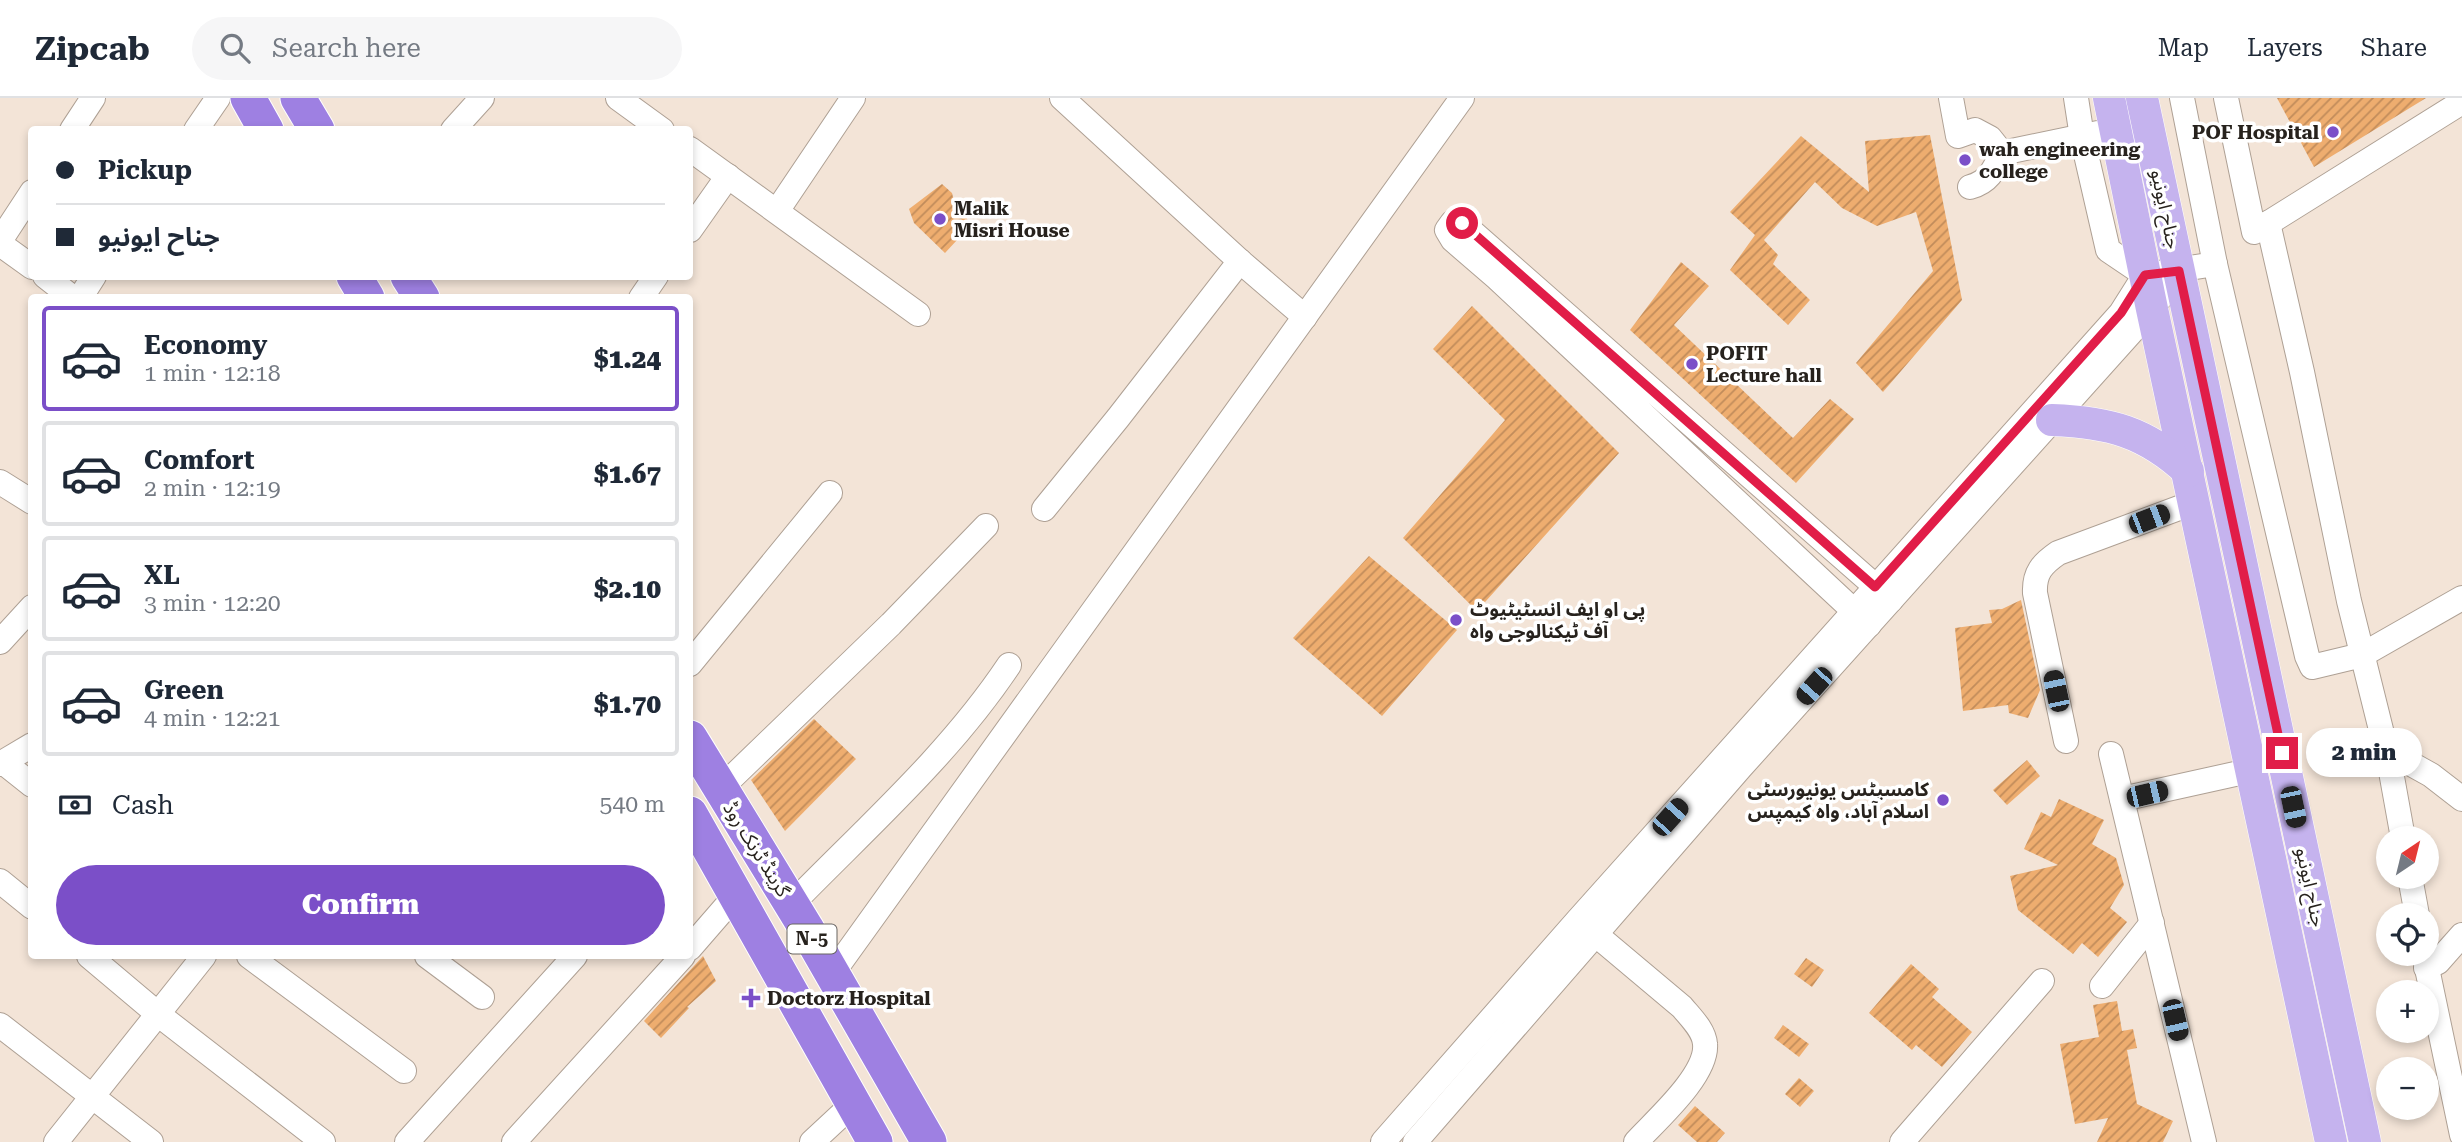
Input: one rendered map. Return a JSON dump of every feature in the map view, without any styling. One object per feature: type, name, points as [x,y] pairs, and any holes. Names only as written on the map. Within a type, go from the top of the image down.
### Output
[{"type":"highway","points":[[248,98],[265,126]]},
{"type":"highway","points":[[298,98],[315,126]]},
{"type":"highway","name":"گرینڈ ٹرنک روڈ","points":[[693,743],[929,1142]]},
{"type":"highway","name":"گرینڈ ٹرنک روڈ","points":[[693,824],[736,895],[875,1142]]},
{"type":"main road","name":"جناح ایونیو","points":[[2142,98],[2365,1142]]},
{"type":"main road","name":"جناح ایونیو","points":[[2112,113],[2332,1142]]},
{"type":"main road","points":[[2045,413],[2109,425],[2140,435],[2169,454],[2188,471]]},
{"type":"main road","points":[[2324,1106],[2356,1101]]},
{"type":"street","points":[[75,126],[93,98]]},
{"type":"street","points":[[199,126],[218,98]]},
{"type":"street","points":[[457,126],[482,98]]},
{"type":"street","points":[[618,98],[656,126]]},
{"type":"street","points":[[777,211],[853,98]]},
{"type":"street","points":[[1062,98],[1305,317]]},
{"type":"street","points":[[832,974],[1462,98]]},
{"type":"street","points":[[1951,98],[1958,136],[1975,130],[1990,138],[2002,153]]},
{"type":"street","points":[[2076,98],[2082,137],[2108,250],[2145,275],[2215,264]]},
{"type":"street","points":[[2182,98],[2215,264],[2307,656],[2312,667],[2362,655],[2462,598]]},
{"type":"street","points":[[2226,98],[2254,232],[2462,102]]},
{"type":"street","points":[[2002,153],[2082,137],[2112,113]]},
{"type":"street","points":[[693,151],[918,314]]},
{"type":"street","points":[[1970,187],[1983,184],[2002,153]]},
{"type":"street","points":[[693,226],[728,176]]},
{"type":"street","points":[[28,198],[0,242],[28,264]]},
{"type":"street","points":[[1861,619],[1453,240],[1447,230],[1452,223],[1462,223],[1883,594]]},
{"type":"street","points":[[2268,223],[2302,372],[2337,549],[2386,750],[2401,826]]},
{"type":"street","points":[[1044,509],[1240,261]]},
{"type":"street","points":[[1383,1142],[1586,927],[2045,413],[2152,309],[2179,271]]},
{"type":"street","points":[[2045,413],[2121,313],[2145,275]]},
{"type":"street","points":[[50,280],[68,294]]},
{"type":"street","points":[[0,482],[28,500]]},
{"type":"street","points":[[693,660],[830,493]]},
{"type":"street","points":[[2066,741],[2035,593],[2034,581],[2038,572],[2046,561],[2058,553],[2195,502]]},
{"type":"street","points":[[720,789],[891,624],[986,526]]},
{"type":"street","points":[[0,642],[28,611]]},
{"type":"street","points":[[791,905],[941,752],[988,696],[1009,665]]},
{"type":"street","points":[[28,747],[2,763],[28,782]]},
{"type":"street","points":[[2386,750],[2431,775],[2462,799]]},
{"type":"street","points":[[2111,754],[2204,1142]]},
{"type":"street","points":[[2122,799],[2253,770]]},
{"type":"street","points":[[0,881],[28,904]]},
{"type":"street","points":[[693,945],[736,895]]},
{"type":"street","points":[[2102,986],[2151,923]]},
{"type":"street","points":[[1415,1142],[1586,927]]},
{"type":"street","points":[[1586,927],[1682,1007],[1696,1024],[1705,1042],[1704,1056],[1689,1083],[1636,1142]]},
{"type":"street","points":[[2439,961],[2462,934]]},
{"type":"street","points":[[93,959],[159,1015],[323,1142]]},
{"type":"street","points":[[56,1142],[202,959]]},
{"type":"street","points":[[253,959],[404,1071]]},
{"type":"street","points":[[431,959],[482,997]]},
{"type":"street","points":[[407,1142],[572,959]]},
{"type":"street","points":[[514,1142],[679,959]]},
{"type":"street","points":[[2426,966],[2453,1056],[2462,1135]]},
{"type":"street","points":[[1902,1142],[2042,981]]},
{"type":"street","points":[[0,1025],[151,1142]]},
{"type":"street","points":[[811,1142],[854,1103]]},
{"type":"building","name":"POF Hospital","points":[[2277,98],[2426,98],[2314,167]]},
{"type":"building","points":[[1930,135],[1962,300],[1883,392],[1856,363],[1933,271],[1916,212],[1877,226],[1842,208],[1815,182],[1764,240],[1778,255],[1773,264],[1810,300],[1788,325],[1730,270],[1755,235],[1730,212],[1801,136],[1869,192],[1865,141]]},
{"type":"building","name":"Malik Misri House","points":[[942,184],[952,193],[956,209],[965,214],[970,226],[945,253],[914,223],[909,209]]},
{"type":"building","name":"POFIT Lecture hall","points":[[1681,262],[1709,286],[1674,325],[1793,438],[1830,399],[1854,419],[1796,483],[1630,330]]},
{"type":"building","points":[[1472,306],[1619,453],[1477,611],[1403,538],[1505,420],[1433,349]]},
{"type":"building","points":[[1369,556],[1457,630],[1382,716],[1293,638]]},
{"type":"building","points":[[2021,600],[2040,690],[2028,718],[2009,713],[2008,705],[1963,711],[1955,628],[1992,623],[1989,610],[2002,609]]},
{"type":"building","points":[[814,719],[856,759],[785,831],[751,780]]},
{"type":"building","points":[[2027,760],[2040,776],[2007,805],[1993,790]]},
{"type":"building","points":[[2059,799],[2104,820],[2092,844],[2116,858],[2124,885],[2110,908],[2127,922],[2098,957],[2082,943],[2073,954],[2018,910],[2010,876],[2058,865],[2024,849],[2041,812],[2051,817]]},
{"type":"building","points":[[703,956],[716,981],[687,1007],[689,1008],[661,1038],[644,1021]]},
{"type":"building","points":[[1806,958],[1824,970],[1812,987],[1794,974]]},
{"type":"building","points":[[1911,964],[1939,989],[1932,997],[1972,1032],[1942,1067],[1916,1045],[1912,1050],[1869,1013]]},
{"type":"building","points":[[2117,1001],[2122,1031],[2133,1029],[2137,1048],[2127,1050],[2137,1104],[2173,1121],[2163,1142],[2097,1142],[2108,1118],[2075,1124],[2060,1044],[2099,1037],[2093,1005]]},
{"type":"building","points":[[1783,1025],[1809,1044],[1799,1057],[1774,1038]]},
{"type":"building","points":[[1799,1078],[1814,1091],[1800,1107],[1785,1094]]},
{"type":"building","points":[[1695,1106],[1725,1133],[1717,1142],[1697,1142],[1678,1125]]},
{"type":"place","name":"POF Hospital","points":[[2333,132]]},
{"type":"place","name":"wah engineering college","points":[[1965,160]]},
{"type":"place","name":"Malik Misri House","points":[[940,219]]},
{"type":"place","name":"POFIT Lecture hall","points":[[1692,364]]},
{"type":"place","name":"پی او ایف انسٹیٹیوٹ آف ٹیکنالوجی واہ","points":[[1456,620]]},
{"type":"place","name":"کامسیٹس یونیورسٹی اسلام آباد، واہ کیمپس","points":[[1943,800]]},
{"type":"place","name":"Doctorz Hospital","points":[[751,998]]},
{"type":"route","points":[[1462,223],[1875,587],[2121,313],[2145,275],[2179,271],[2282,753]]}]
